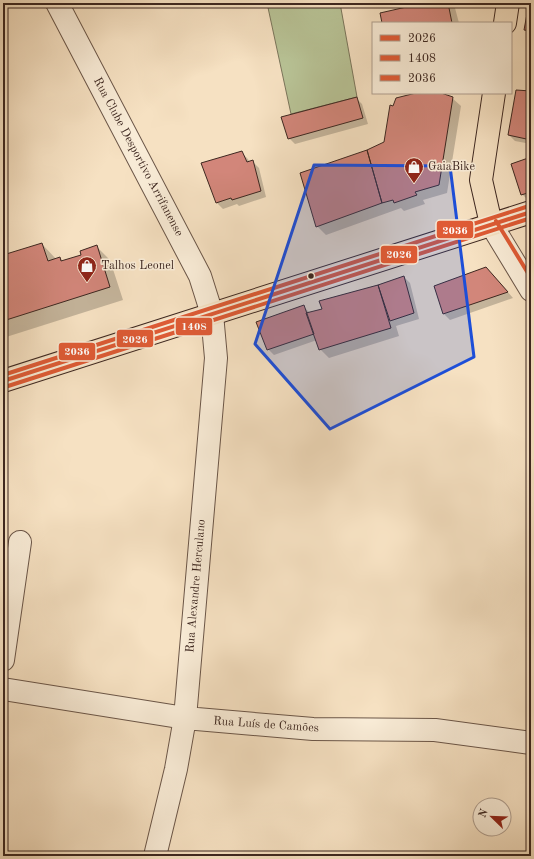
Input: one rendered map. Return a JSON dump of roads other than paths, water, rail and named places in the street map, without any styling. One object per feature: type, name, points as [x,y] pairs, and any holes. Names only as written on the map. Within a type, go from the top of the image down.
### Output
[{"type":"main road","points":[[505,22],[508,3]]},
{"type":"main road","points":[[490,224],[481,180],[494,94]]},
{"type":"main road","points":[[3,381],[531,212]]},
{"type":"street","name":"Rua Clube Desportivo Arrifanense","points":[[57,3],[200,276],[212,314]]},
{"type":"street","points":[[490,224],[531,290]]},
{"type":"street","name":"Rua Alexandre Herculano","points":[[155,856],[176,769],[185,718],[216,358],[212,314]]},
{"type":"street","points":[[3,660],[20,542]]},
{"type":"street","name":"Rua Luís de Camões","points":[[3,689],[185,718],[313,729],[435,730],[531,743]]},
{"type":"place","name":"GaiaBike","points":[[414,184]]},
{"type":"place","name":"Talhos Leonel","points":[[87,283]]}]
